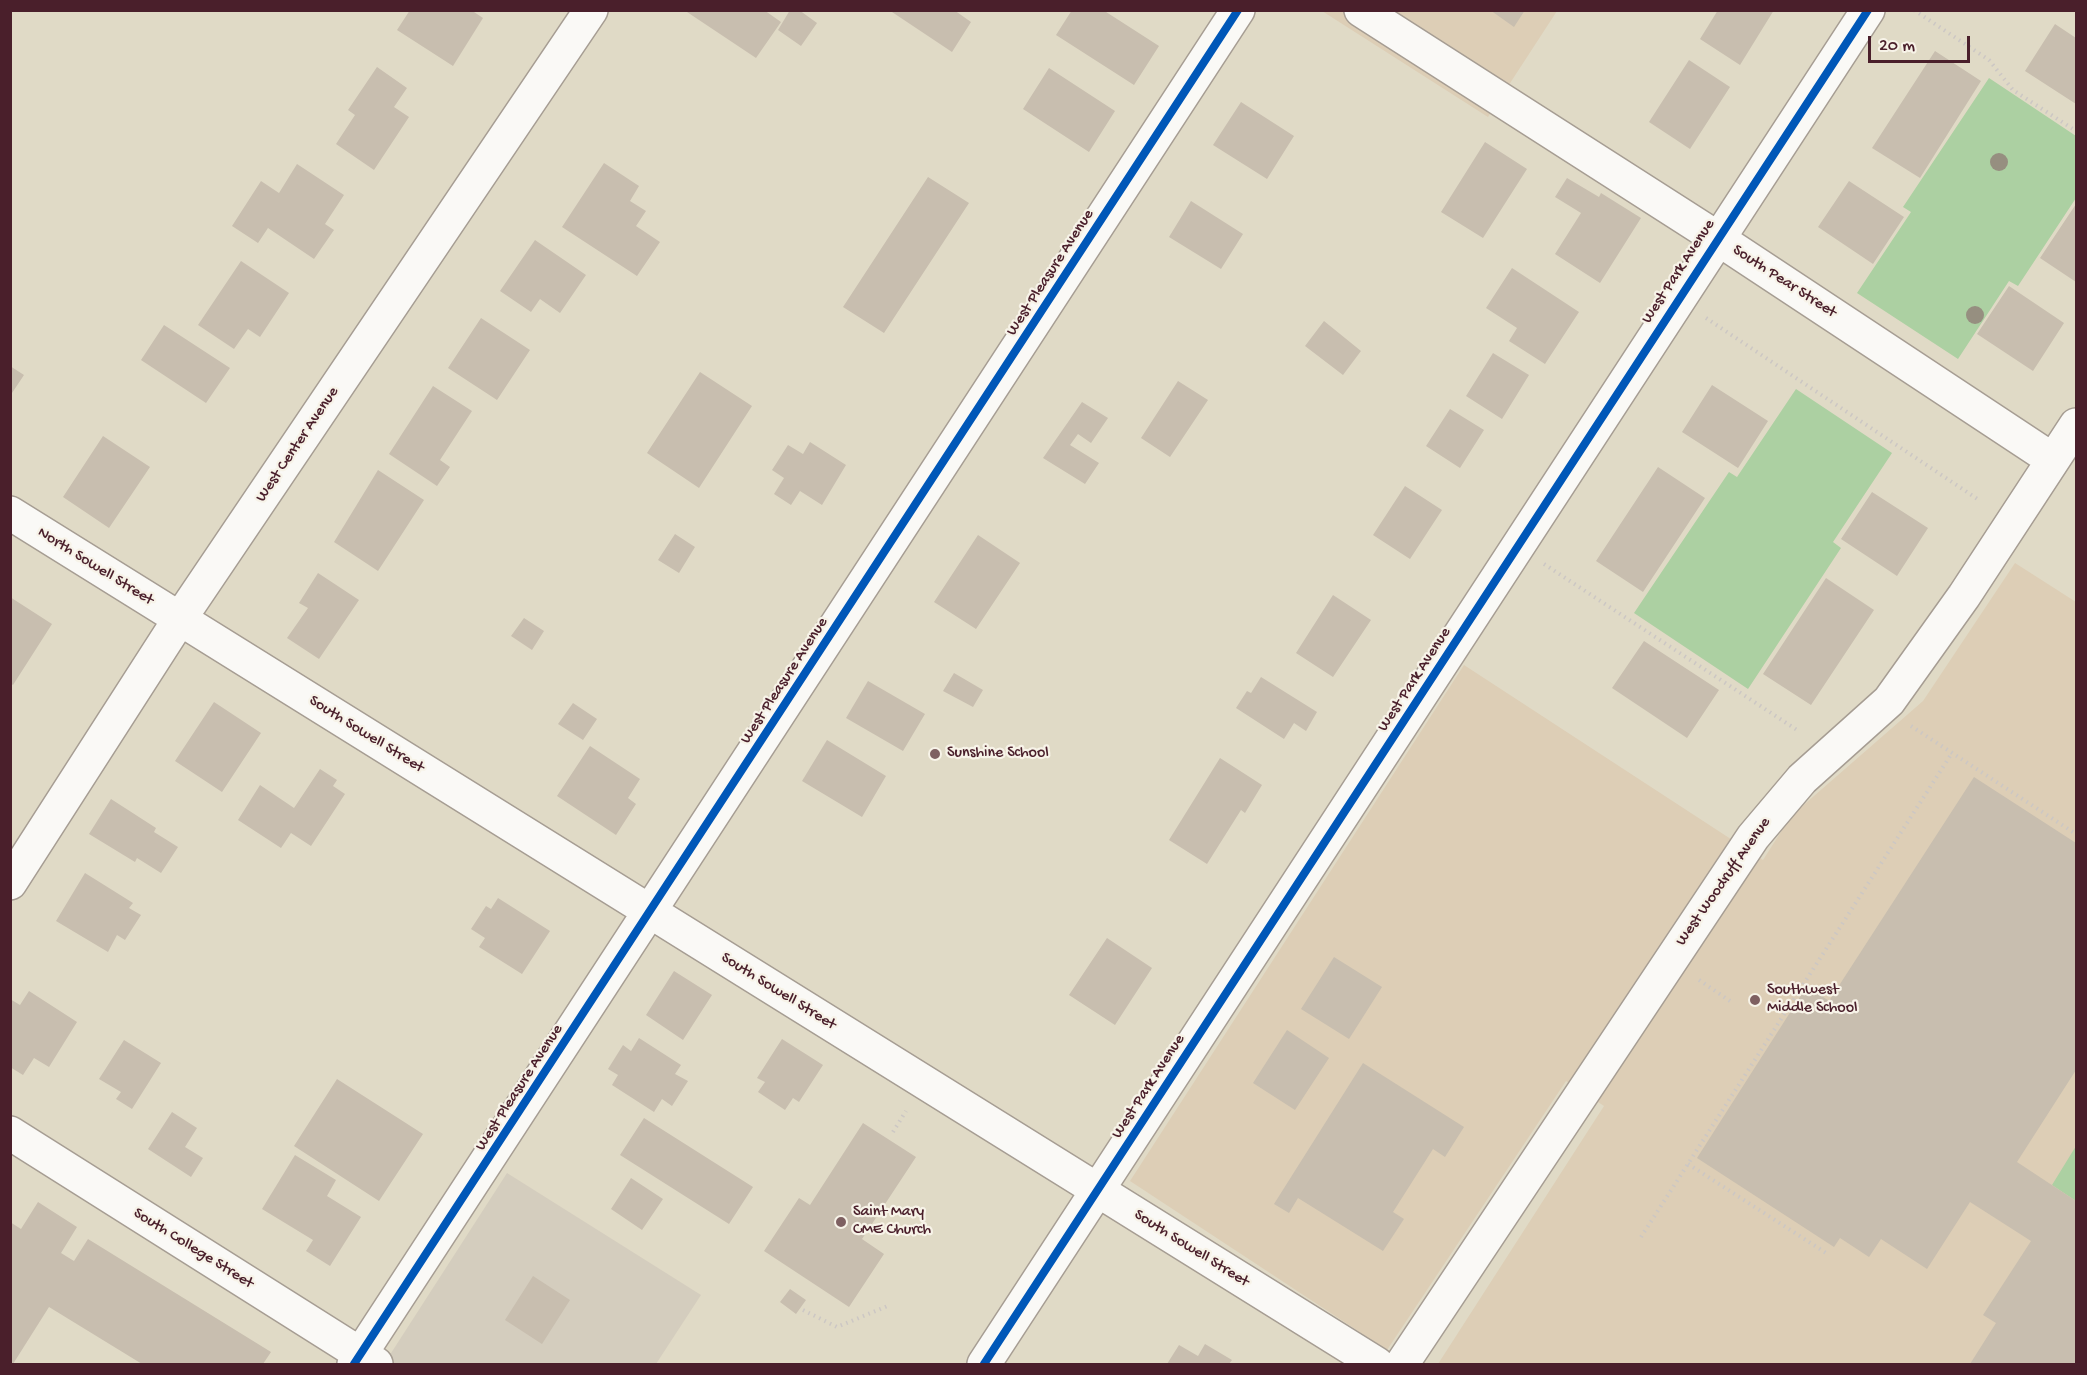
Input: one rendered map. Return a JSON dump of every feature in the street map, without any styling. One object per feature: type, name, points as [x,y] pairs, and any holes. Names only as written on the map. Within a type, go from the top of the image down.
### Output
[{"type":"street","name":"West Center Avenue","points":[[10,883],[179,620],[591,10]]},
{"type":"street","name":"West Pleasure Avenue","points":[[364,1361],[650,913],[1238,10]]},
{"type":"street","name":"South Pear Street","points":[[1361,10],[1717,238],[2054,460]]},
{"type":"street","name":"West Park Avenue","points":[[984,1365],[1717,238],[1868,10]]},
{"type":"street","name":"West Woodruff Avenue","points":[[1402,1365],[1753,837],[1803,778],[1889,701],[1964,596],[2076,425]]},
{"type":"street","name":"North Sowell Street","points":[[10,513],[179,620]]},
{"type":"street","name":"South Sowell Street","points":[[179,620],[1377,1365]]},
{"type":"street","name":"South College Street","points":[[10,1133],[364,1361]]},
{"type":"path","points":[[1914,10],[1989,60],[2013,90],[2076,131]]},
{"type":"path","points":[[1703,316],[1979,500]]},
{"type":"path","points":[[1542,562],[1797,730]]},
{"type":"path","points":[[1906,722],[2076,834]]},
{"type":"path","points":[[1641,1237],[1952,753]]},
{"type":"path","points":[[1697,978],[1730,1001]]},
{"type":"path","points":[[1688,1164],[1826,1253]]},
{"type":"path","points":[[803,1310],[837,1327],[890,1305]]},
{"type":"shaded area","points":[[1322,11],[1557,11],[1488,117]]},
{"type":"shaded area","name":"Southwest Middle School","points":[[2015,563],[2076,602],[2076,1364],[1438,1364],[1604,1106],[1566,1081],[1387,1350],[1130,1181],[1464,665],[1763,860],[1791,816],[1923,701]]},
{"type":"shaded area","points":[[507,1173],[701,1295],[656,1364],[384,1364]]},
{"type":"green space","points":[[1989,78],[2076,136],[2076,198],[2018,286],[2009,281],[1958,359],[1857,293],[1911,212],[1903,207]]},
{"type":"green space","points":[[1796,389],[1892,453],[1833,542],[1841,548],[1748,689],[1634,613],[1729,472],[1737,477]]},
{"type":"green space","points":[[2076,1146],[2076,1201],[2052,1185]]},
{"type":"building","points":[[410,10],[471,10],[483,18],[453,66],[397,30]]},
{"type":"building","points":[[684,10],[764,10],[781,22],[756,58]]},
{"type":"building","points":[[790,10],[799,10],[817,23],[801,46],[778,30]]},
{"type":"building","points":[[889,10],[954,10],[971,22],[952,52]]},
{"type":"building","points":[[1072,10],[1103,10],[1159,46],[1134,85],[1056,35]]},
{"type":"building","points":[[1490,10],[1525,10],[1514,27]]},
{"type":"building","points":[[1718,10],[1774,10],[1740,65],[1700,39]]},
{"type":"building","points":[[2055,24],[2076,38],[2076,104],[2025,71]]},
{"type":"building","points":[[1935,51],[1981,81],[1920,178],[1872,148]]},
{"type":"building","points":[[1689,60],[1730,87],[1690,149],[1649,122]]},
{"type":"building","points":[[377,67],[407,88],[394,107],[409,117],[374,170],[336,144],[355,115],[348,110]]},
{"type":"building","points":[[1049,68],[1115,111],[1089,152],[1023,109]]},
{"type":"building","points":[[1241,102],[1294,136],[1267,179],[1213,145]]},
{"type":"building","points":[[1485,142],[1527,169],[1483,238],[1441,212]]},
{"type":"building","points":[[604,163],[639,186],[630,201],[646,211],[636,226],[660,242],[637,276],[562,227]]},
{"type":"building","points":[[297,164],[344,195],[325,224],[334,230],[314,259],[268,228],[258,243],[232,226],[261,181],[279,193]]},
{"type":"building","points":[[928,177],[969,203],[884,333],[843,307]]},
{"type":"building","points":[[1567,178],[1599,197],[1601,193],[1641,218],[1600,283],[1555,254],[1581,213],[1555,197]]},
{"type":"building","points":[[1849,181],[1904,217],[1873,264],[1818,227]]},
{"type":"building","points":[[1191,201],[1243,234],[1221,269],[1169,237]]},
{"type":"building","points":[[2076,204],[2076,282],[2040,258]]},
{"type":"building","points":[[535,240],[586,275],[560,313],[540,299],[531,312],[500,291]]},
{"type":"building","points":[[241,261],[289,293],[260,337],[248,329],[234,349],[198,325]]},
{"type":"building","points":[[1512,268],[1579,312],[1545,364],[1509,341],[1517,328],[1486,308]]},
{"type":"building","points":[[2009,286],[2064,323],[2033,371],[1977,334]]},
{"type":"building","points":[[481,318],[530,350],[497,400],[448,368]]},
{"type":"building","points":[[1324,321],[1361,351],[1343,375],[1305,346]]},
{"type":"building","points":[[164,325],[230,368],[206,403],[141,360]]},
{"type":"building","points":[[1493,353],[1529,375],[1502,419],[1466,396]]},
{"type":"building","points":[[10,366],[24,375],[10,396]]},
{"type":"building","points":[[700,372],[752,406],[699,488],[647,453]]},
{"type":"building","points":[[1178,381],[1208,400],[1170,457],[1141,438]]},
{"type":"building","points":[[1712,385],[1768,421],[1738,468],[1682,432]]},
{"type":"building","points":[[433,386],[472,411],[440,460],[450,467],[437,486],[389,454]]},
{"type":"building","points":[[1082,402],[1108,418],[1091,443],[1078,434],[1070,445],[1099,463],[1085,484],[1043,458]]},
{"type":"building","points":[[1450,409],[1484,430],[1460,468],[1426,446]]},
{"type":"building","points":[[103,436],[150,467],[109,528],[63,497]]},
{"type":"building","points":[[810,442],[846,465],[822,505],[800,491],[791,505],[774,494],[784,478],[772,470],[788,445],[803,454]]},
{"type":"building","points":[[1658,467],[1705,498],[1643,592],[1596,561]]},
{"type":"building","points":[[378,470],[424,500],[378,571],[334,542]]},
{"type":"building","points":[[1405,486],[1442,510],[1410,559],[1373,535]]},
{"type":"building","points":[[1872,492],[1928,528],[1897,576],[1841,539]]},
{"type":"building","points":[[675,534],[695,547],[679,573],[658,560]]},
{"type":"building","points":[[978,535],[1020,563],[976,629],[934,602]]},
{"type":"building","points":[[318,573],[359,600],[319,659],[287,638],[308,608],[299,603]]},
{"type":"building","points":[[1826,578],[1874,610],[1811,705],[1763,674]]},
{"type":"building","points":[[1333,595],[1371,620],[1333,677],[1296,653]]},
{"type":"building","points":[[10,597],[52,624],[13,685],[10,683]]},
{"type":"building","points":[[524,618],[544,631],[532,650],[511,636]]},
{"type":"building","points":[[1644,641],[1719,690],[1687,738],[1612,688]]},
{"type":"building","points":[[954,673],[983,690],[973,707],[943,691]]},
{"type":"building","points":[[1261,677],[1317,712],[1306,731],[1294,723],[1284,739],[1236,708],[1247,691],[1251,693]]},
{"type":"building","points":[[868,681],[925,714],[903,751],[846,718]]},
{"type":"building","points":[[214,702],[261,733],[222,792],[175,761]]},
{"type":"building","points":[[573,703],[597,719],[583,740],[558,724]]},
{"type":"building","points":[[827,740],[886,776],[862,817],[802,781]]},
{"type":"building","points":[[590,746],[640,779],[628,798],[636,804],[616,835],[557,796]]},
{"type":"building","points":[[1220,758],[1262,785],[1245,813],[1241,810],[1207,864],[1169,840]]},
{"type":"building","points":[[320,769],[337,780],[333,786],[345,794],[311,846],[291,833],[281,848],[238,820],[260,785],[294,808]]},
{"type":"building","points":[[1974,777],[2076,843],[2076,1070],[2017,1162],[2076,1201],[2076,1364],[1970,1364],[1996,1323],[1983,1315],[2031,1241],[1970,1202],[1927,1269],[1881,1239],[1869,1257],[1840,1238],[1834,1247],[1697,1158],[1807,986],[1829,1001]]},
{"type":"building","points":[[111,799],[156,828],[154,832],[178,847],[161,873],[137,858],[135,862],[89,834]]},
{"type":"building","points":[[85,873],[133,903],[129,908],[141,915],[125,940],[117,935],[108,952],[56,921]]},
{"type":"building","points":[[498,898],[550,931],[522,974],[479,947],[485,938],[471,929],[486,906],[491,909]]},
{"type":"building","points":[[1107,938],[1152,968],[1115,1025],[1069,995]]},
{"type":"building","points":[[1334,957],[1382,987],[1349,1039],[1301,1009]]},
{"type":"building","points":[[674,971],[712,995],[683,1040],[646,1015]]},
{"type":"building","points":[[29,991],[77,1022],[49,1067],[34,1058],[23,1075],[10,1067],[10,999],[20,1005]]},
{"type":"building","points":[[1287,1030],[1329,1058],[1295,1110],[1253,1083]]},
{"type":"building","points":[[639,1038],[681,1065],[675,1074],[688,1081],[672,1106],[662,1099],[654,1112],[612,1085],[618,1075],[608,1069],[623,1045],[631,1051]]},
{"type":"building","points":[[782,1039],[823,1065],[799,1102],[793,1098],[785,1110],[758,1092],[765,1082],[757,1078]]},
{"type":"building","points":[[124,1040],[161,1063],[132,1109],[116,1099],[121,1092],[99,1079]]},
{"type":"building","points":[[1363,1063],[1464,1127],[1445,1157],[1433,1149],[1393,1212],[1404,1219],[1383,1251],[1298,1198],[1289,1213],[1274,1204]]},
{"type":"building","points":[[337,1079],[423,1134],[379,1201],[294,1146]]},
{"type":"building","points":[[172,1112],[197,1128],[185,1147],[203,1158],[191,1177],[148,1149]]},
{"type":"building","points":[[644,1118],[753,1187],[729,1224],[620,1155]]},
{"type":"building","name":"Saint Mary CME Church","points":[[863,1123],[916,1157],[862,1239],[884,1254],[849,1307],[764,1251],[799,1198],[810,1205]]},
{"type":"building","points":[[295,1155],[336,1180],[327,1196],[361,1217],[330,1266],[306,1251],[313,1240],[262,1209]]},
{"type":"building","points":[[631,1178],[663,1199],[642,1230],[611,1209]]},
{"type":"building","points":[[38,1202],[77,1227],[61,1253],[74,1261],[88,1239],[271,1352],[263,1364],[142,1364],[49,1307],[13,1364],[10,1364],[10,1222],[21,1229]]},
{"type":"building","points":[[533,1276],[570,1300],[542,1344],[505,1320]]},
{"type":"building","points":[[790,1289],[806,1300],[796,1314],[780,1302]]},
{"type":"building","points":[[1205,1344],[1232,1360],[1229,1364],[1167,1364],[1179,1345],[1198,1356]]},
{"type":"cycle path","points":[[354,1364],[1238,10]]},
{"type":"cycle path","points":[[984,1364],[1868,10]]},
{"type":"place","name":"Sunshine School","points":[[935,754]]},
{"type":"place","name":"Southwest Middle School","points":[[1755,1000]]},
{"type":"place","name":"Saint Mary CME Church","points":[[841,1222]]}]
